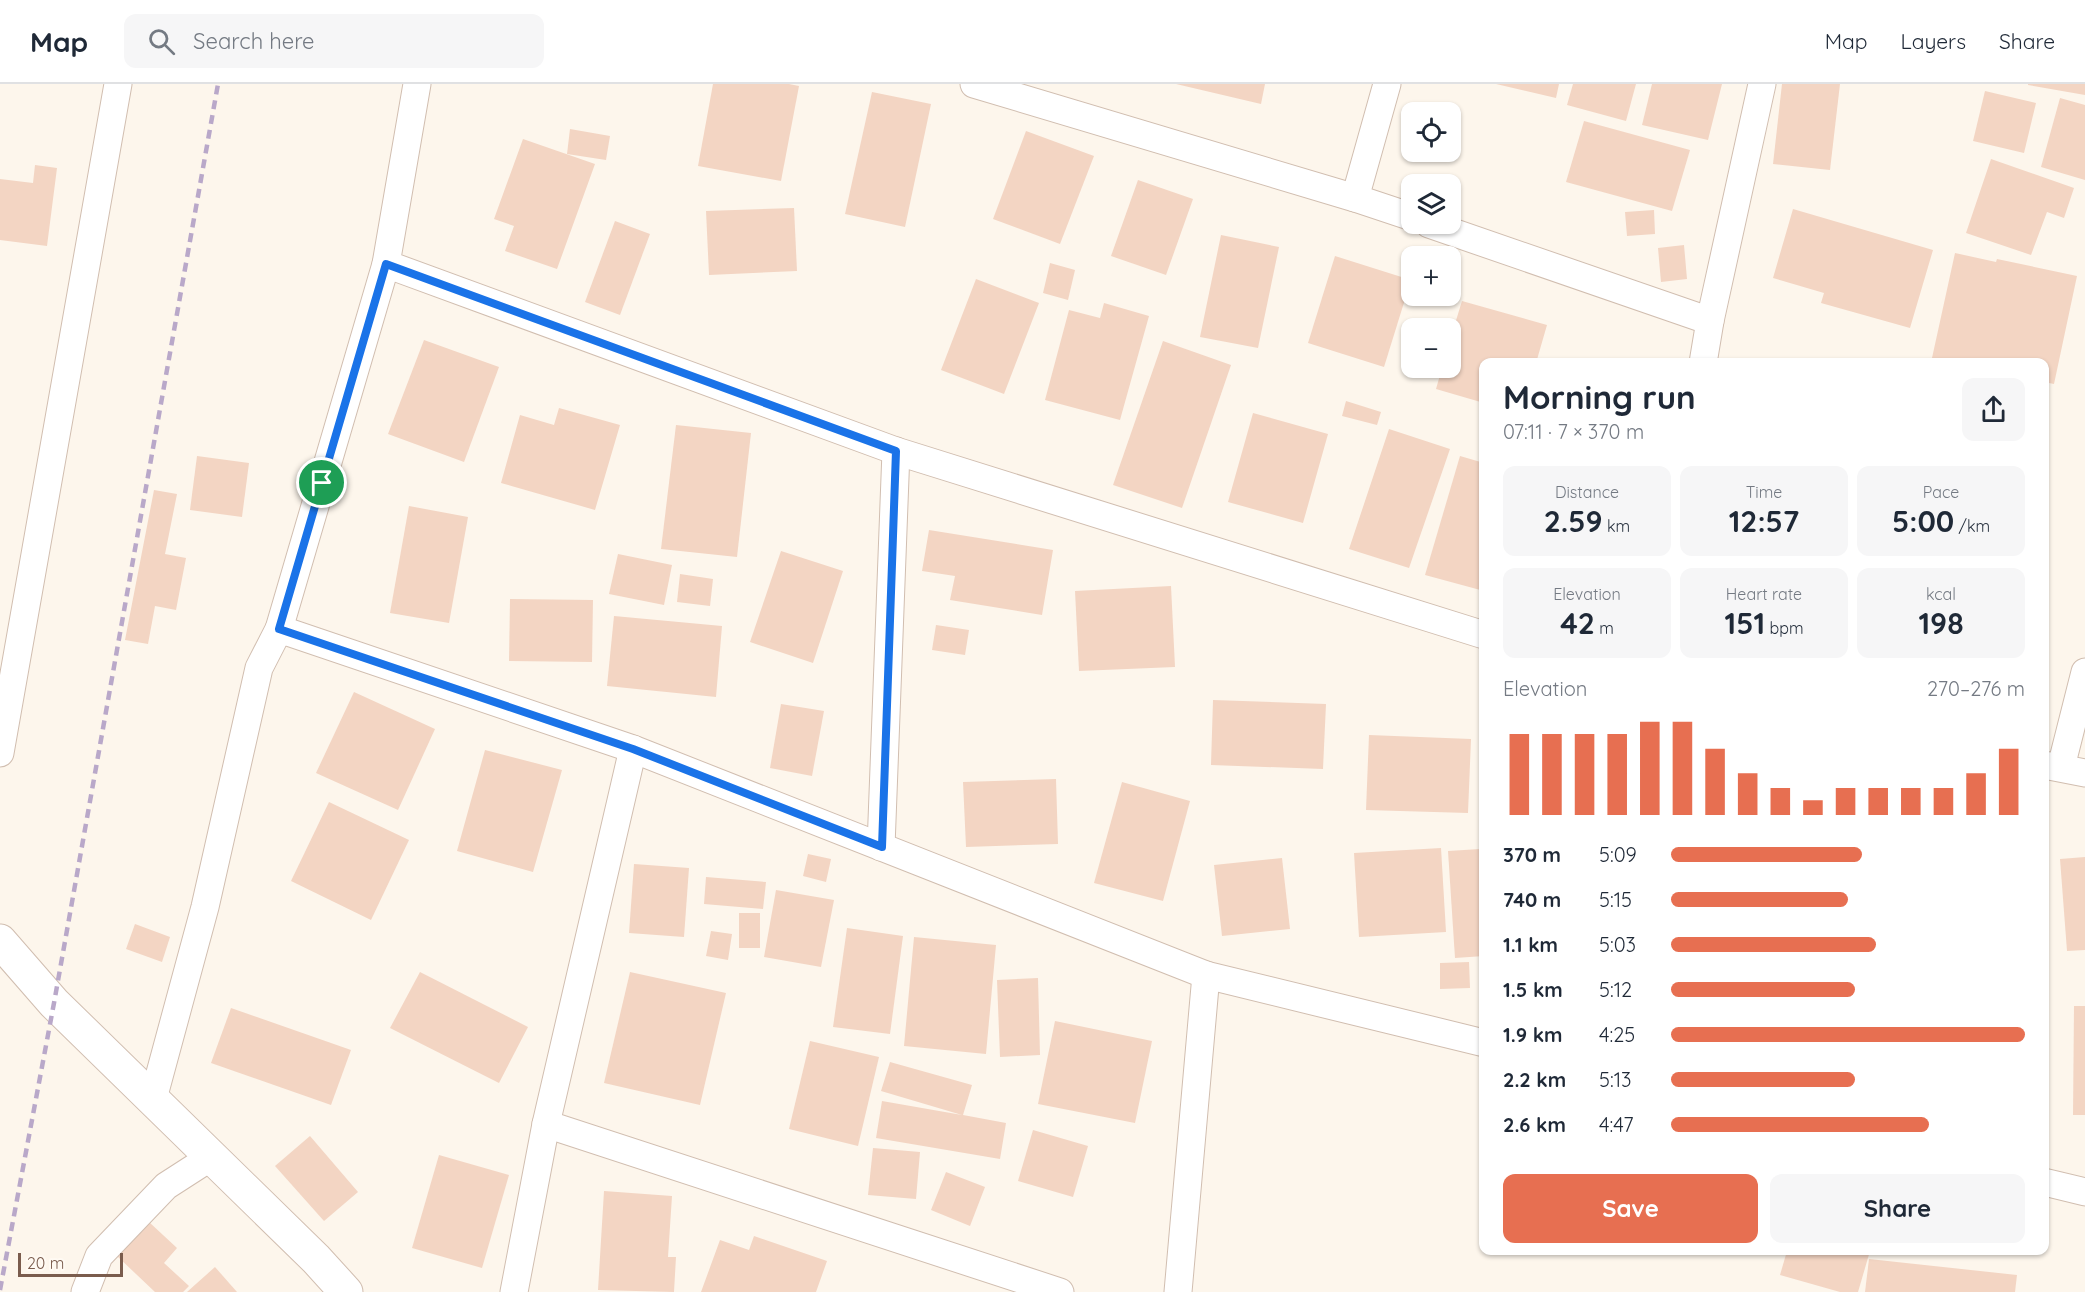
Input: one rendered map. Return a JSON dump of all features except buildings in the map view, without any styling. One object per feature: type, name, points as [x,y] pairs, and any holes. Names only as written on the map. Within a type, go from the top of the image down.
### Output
[{"type":"street","points":[[0,753],[118,84]]},
{"type":"street","points":[[153,1099],[205,907],[259,668],[279,629],[386,264],[417,84]]},
{"type":"street","points":[[974,84],[1401,213]]},
{"type":"street","points":[[1355,198],[1387,84]]},
{"type":"street","points":[[1704,358],[1762,84]]},
{"type":"street","points":[[1458,234],[1710,321]]},
{"type":"street","points":[[386,264],[896,451],[1479,633]]},
{"type":"street","points":[[882,847],[896,451]]},
{"type":"street","points":[[279,629],[633,749],[1206,975],[1479,1042]]},
{"type":"street","points":[[2063,768],[2085,672]]},
{"type":"street","points":[[514,1292],[546,1124],[633,749]]},
{"type":"street","points":[[0,942],[54,1003],[346,1292]]},
{"type":"street","points":[[1178,1292],[1206,975]]},
{"type":"street","points":[[546,1124],[1060,1292]]},
{"type":"street","points":[[85,1292],[99,1256],[166,1186],[211,1157]]},
{"type":"street","points":[[2049,1183],[2085,1192]]},
{"type":"railway","points":[[0,1290],[54,1003],[218,84]]},
{"type":"route","points":[[386,264],[896,451],[882,847],[633,749],[279,629],[322,483],[386,264]]}]
